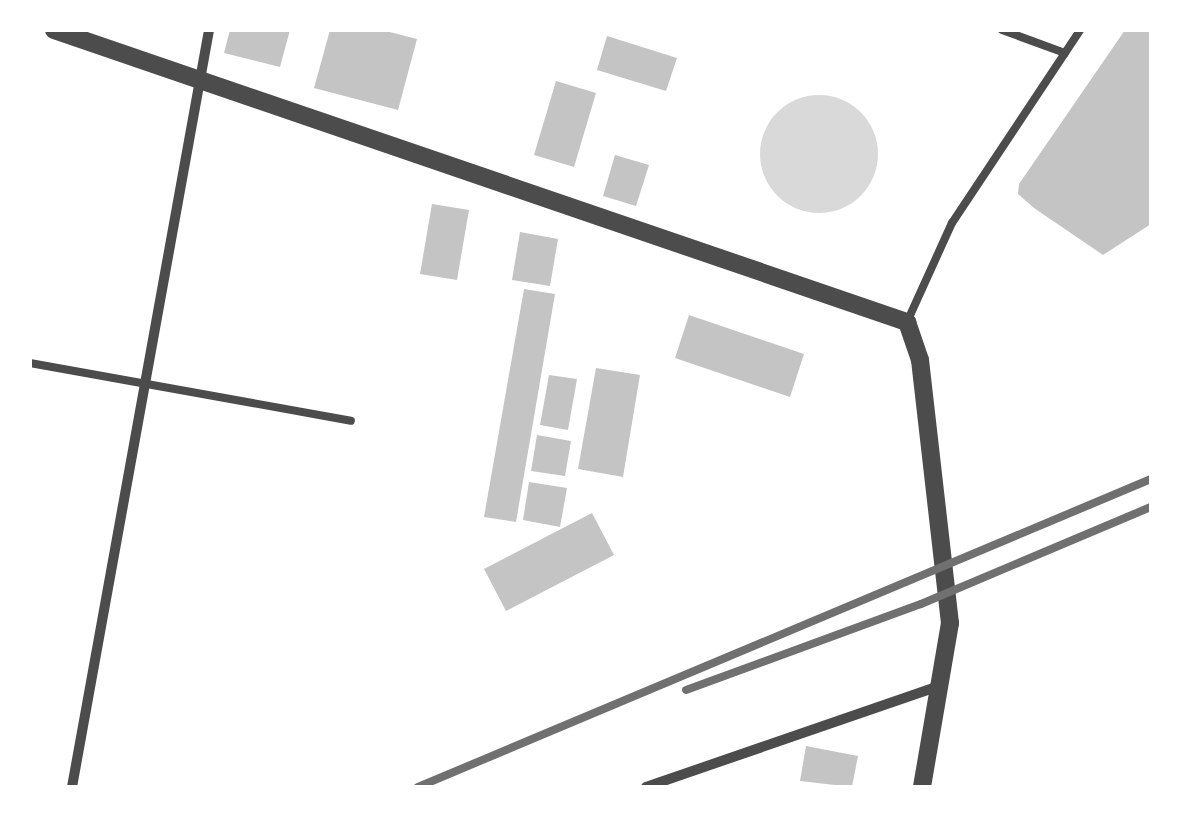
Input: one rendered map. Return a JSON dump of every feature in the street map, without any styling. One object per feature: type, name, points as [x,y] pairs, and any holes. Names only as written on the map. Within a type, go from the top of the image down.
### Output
[{"type":"street","points":[[54,30],[198,76],[734,268],[907,322],[920,360],[950,623],[922,787]]},
{"type":"street","points":[[72,787],[209,30]]},
{"type":"street","points":[[646,787],[940,685]]},
{"type":"lane","points":[[1002,30],[1065,53]]},
{"type":"lane","points":[[907,322],[952,223],[1080,30]]},
{"type":"lane","points":[[30,363],[351,422]]},
{"type":"shaded area","points":[[819,95],[852,105],[868,121],[878,154],[868,187],[852,203],[819,213],[786,203],[770,187],[760,154],[770,121],[786,105]]},
{"type":"building","points":[[230,30],[290,30],[280,67],[224,53]]},
{"type":"building","points":[[330,30],[382,30],[417,39],[398,110],[314,88]]},
{"type":"building","points":[[1125,30],[1151,30],[1151,224],[1103,255],[1018,194],[1019,184]]},
{"type":"building","points":[[607,36],[677,58],[666,91],[597,70]]},
{"type":"building","points":[[556,81],[596,93],[574,167],[534,155]]},
{"type":"building","points":[[615,155],[649,165],[636,206],[603,196]]},
{"type":"building","points":[[432,204],[469,210],[457,280],[420,274]]},
{"type":"building","points":[[520,232],[558,239],[550,286],[512,280]]},
{"type":"building","points":[[524,289],[555,294],[516,522],[484,517]]},
{"type":"building","points":[[689,315],[804,354],[790,397],[675,358]]},
{"type":"building","points":[[596,368],[640,375],[623,477],[578,469]]},
{"type":"building","points":[[549,375],[577,379],[568,430],[540,425]]},
{"type":"building","points":[[537,435],[571,441],[565,476],[531,471]]},
{"type":"building","points":[[529,482],[567,488],[560,527],[523,520]]},
{"type":"building","points":[[592,513],[614,555],[506,611],[484,569]]},
{"type":"building","points":[[806,746],[858,756],[852,787],[800,781]]},
{"type":"railway","points":[[418,787],[1151,479]]},
{"type":"railway","points":[[686,690],[921,604],[1151,507]]}]
